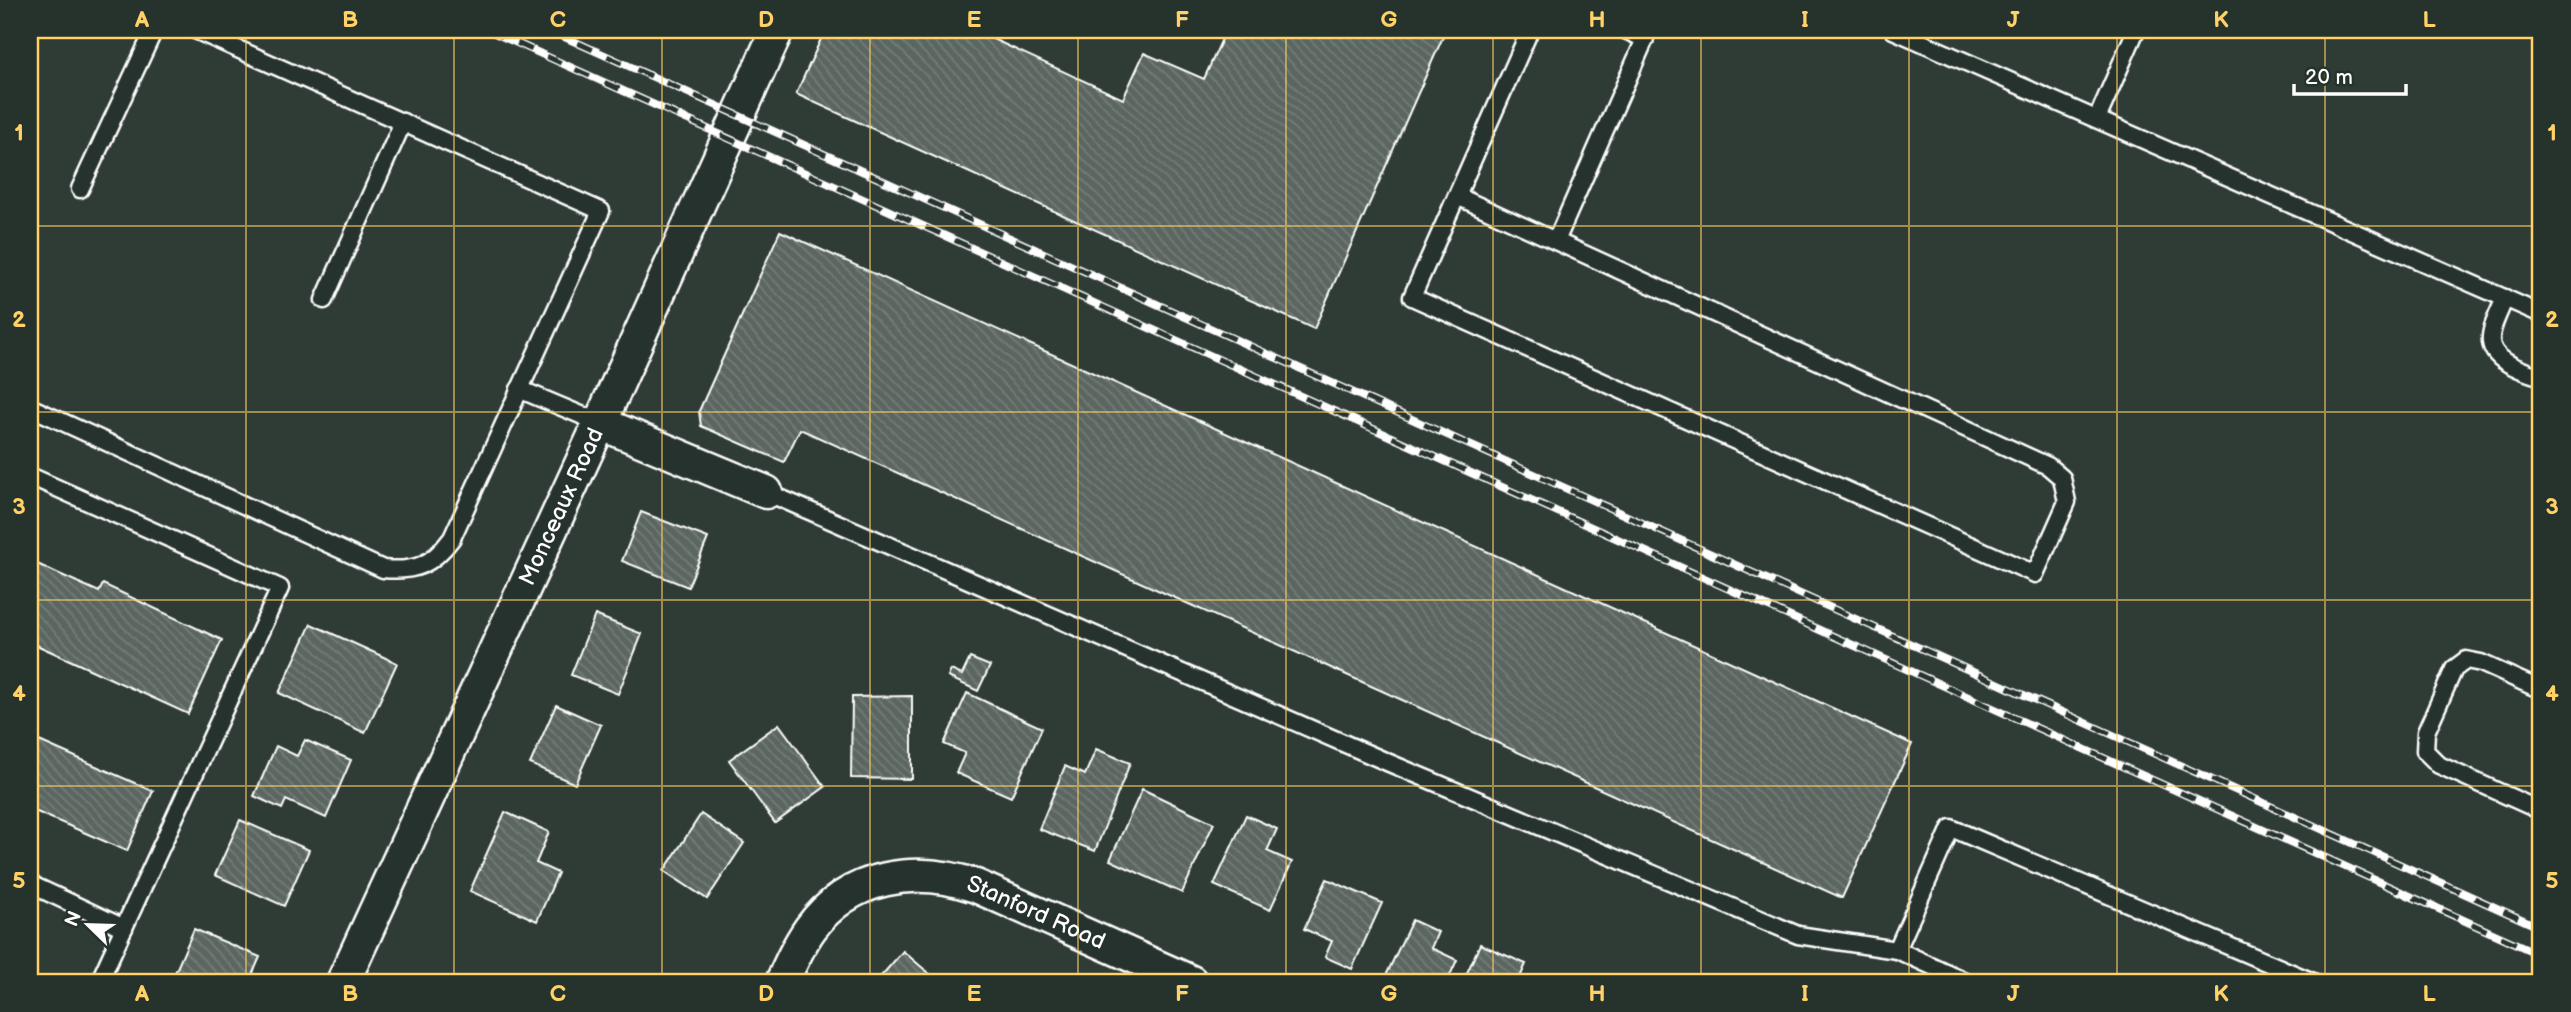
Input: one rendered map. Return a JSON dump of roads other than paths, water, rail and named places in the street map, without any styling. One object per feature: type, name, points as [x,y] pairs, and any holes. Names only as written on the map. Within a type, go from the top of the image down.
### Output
[{"type":"street","name":"Monceaux Road","points":[[343,982],[777,30]]},
{"type":"street","points":[[600,423],[766,492]]},
{"type":"street","name":"Stanford Road","points":[[782,982],[797,949],[811,927],[840,900],[874,882],[925,874],[976,886],[1191,982]]},
{"type":"lane","points":[[80,189],[154,30]]},
{"type":"lane","points":[[30,407],[383,569],[403,570],[423,565],[440,554],[452,538],[601,211],[195,30]]},
{"type":"lane","points":[[1457,196],[2048,466],[2062,478],[2067,502],[2035,574],[1412,297],[1530,30]]},
{"type":"lane","points":[[1556,241],[1646,39],[1625,30]]},
{"type":"lane","points":[[1893,30],[2541,314]]},
{"type":"lane","points":[[2097,119],[2136,30]]},
{"type":"lane","points":[[324,300],[403,122]]},
{"type":"lane","points":[[2505,298],[2491,331],[2492,345],[2500,359],[2541,376]]},
{"type":"lane","points":[[519,389],[600,423]]},
{"type":"lane","points":[[30,476],[280,588],[99,982]]},
{"type":"lane","points":[[766,492],[1387,762],[1798,935],[1897,950],[1967,982]]},
{"type":"lane","points":[[2541,690],[2481,663],[2466,660],[2454,668],[2426,732],[2425,751],[2439,765],[2541,811]]},
{"type":"lane","points":[[1897,950],[1951,828],[2313,982]]},
{"type":"lane","points":[[30,884],[124,928]]},
{"type":"railway","points":[[488,30],[2541,955]]},
{"type":"railway","points":[[549,30],[2541,928]]}]
